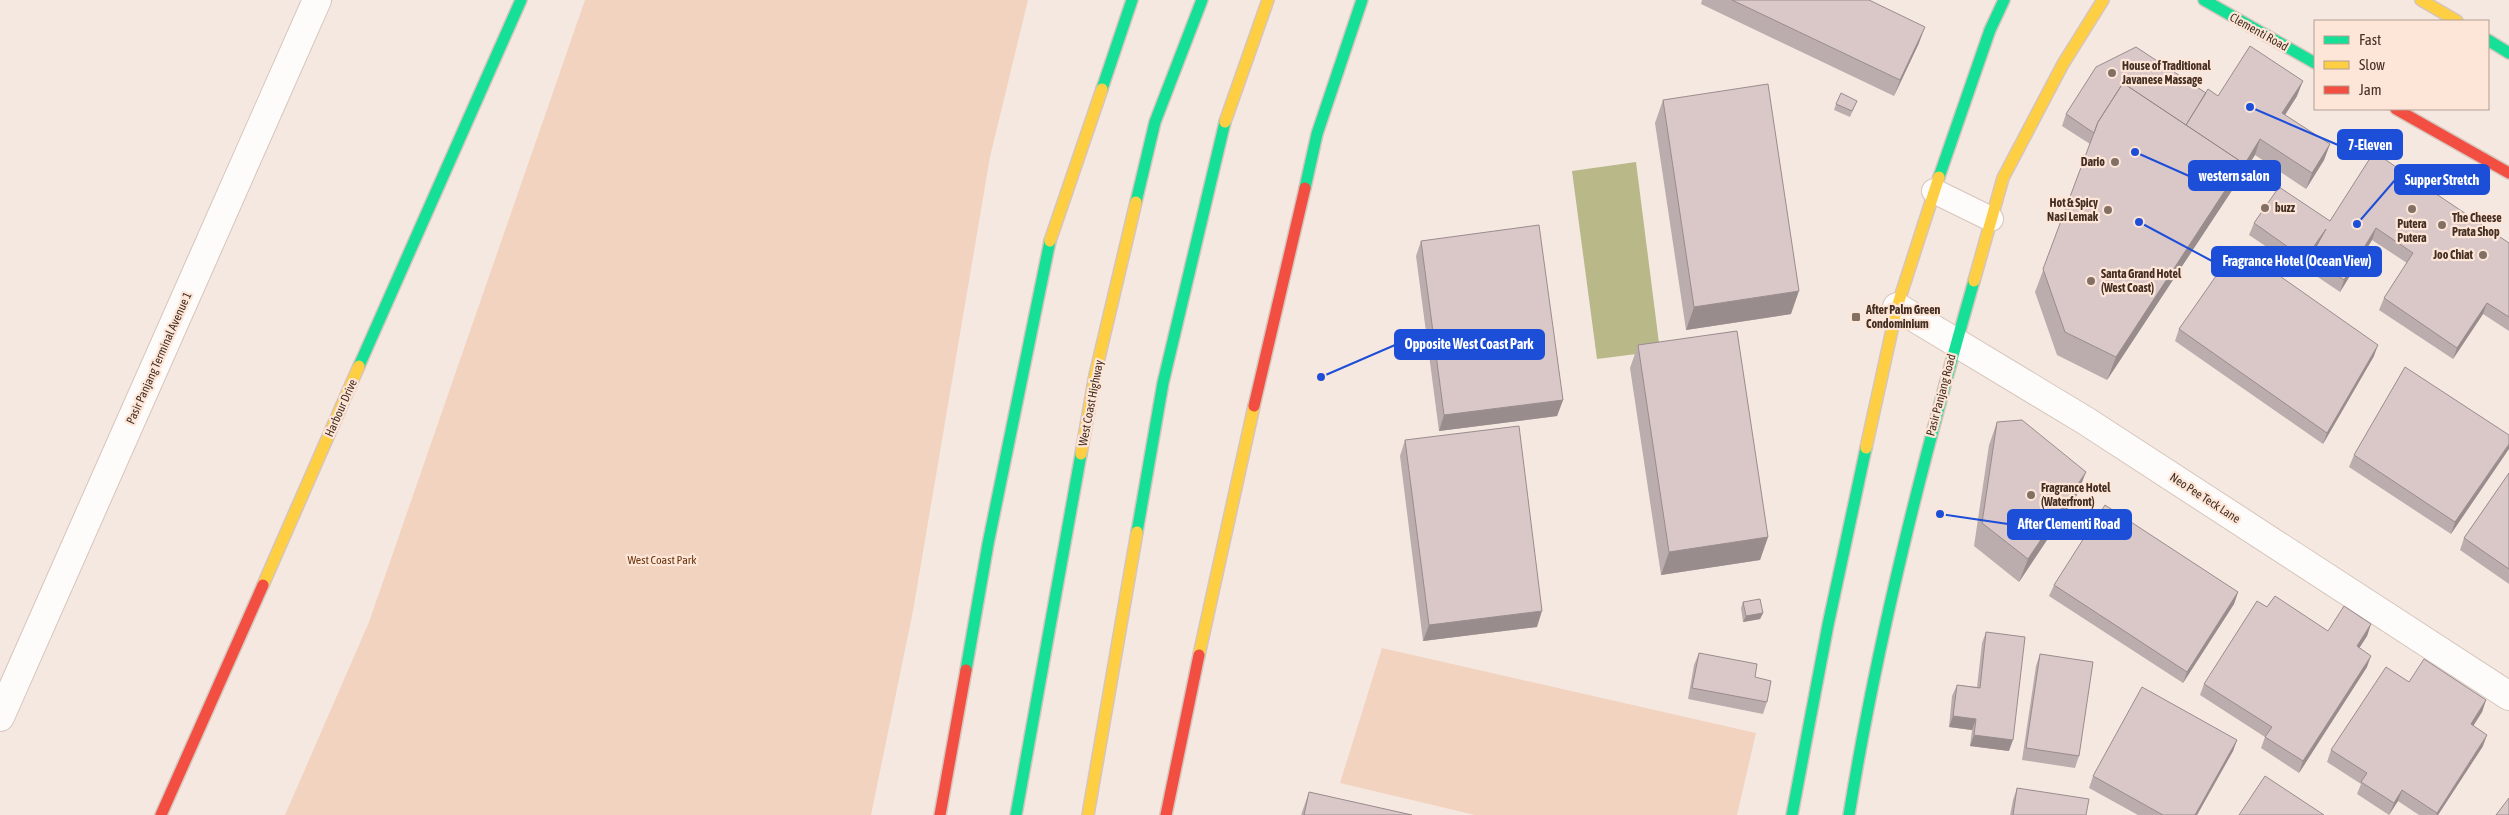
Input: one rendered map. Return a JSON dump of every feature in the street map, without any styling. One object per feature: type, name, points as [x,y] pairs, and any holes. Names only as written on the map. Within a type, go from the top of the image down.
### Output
[{"type":"main road","name":"Harbour Drive","points":[[161,815],[521,0]]},
{"type":"main road","points":[[940,815],[988,544],[1045,260],[1053,230],[1132,0]]},
{"type":"main road","name":"West Coast Highway","points":[[1016,815],[1095,375],[1155,122],[1202,0]]},
{"type":"main road","points":[[1088,815],[1163,383],[1220,135],[1268,0]]},
{"type":"main road","points":[[1166,815],[1226,527],[1317,134],[1362,0]]},
{"type":"main road","points":[[1792,815],[1828,625],[1897,306],[1934,191],[1990,30],[2004,0]]},
{"type":"main road","name":"Pasir Panjang Road","points":[[1849,815],[1861,741],[1929,440],[2003,178],[2063,64],[2103,0]]},
{"type":"main road","name":"Clementi Road","points":[[2204,0],[2314,62]]},
{"type":"main road","points":[[2421,0],[2454,20]]},
{"type":"main road","points":[[2489,41],[2509,53]]},
{"type":"main road","points":[[2398,110],[2509,173]]},
{"type":"street","name":"Pasir Panjang Terminal Avenue 1","points":[[0,717],[317,0]]},
{"type":"street","name":"Neo Pee Teck Lane","points":[[1897,306],[2086,421],[2509,696]]},
{"type":"lane","points":[[1934,191],[1991,219]]},
{"type":"green space","name":"West Coast Park","points":[[585,0],[1028,0],[990,157],[913,611],[871,815],[285,815],[369,622]]},
{"type":"green space","points":[[1382,648],[1756,733],[1737,815],[1475,815],[1340,783]]},
{"type":"shaded area","points":[[1636,162],[1660,351],[1597,359],[1572,171]]},
{"type":"building","points":[[1732,0],[1869,0],[1925,27],[1900,80]]},
{"type":"building","points":[[2250,46],[2303,81],[2282,113],[2330,144],[2312,173],[2260,139],[2241,170],[2243,163],[2186,125],[2208,89],[2218,96]]},
{"type":"building","points":[[2136,47],[2206,93],[2186,125],[2123,83],[2098,122],[2094,133],[2066,114],[2096,67]]},
{"type":"building","points":[[2123,83],[2243,163],[2116,357],[2065,332],[2043,269],[2098,122]]},
{"type":"building","points":[[1768,84],[1799,291],[1694,307],[1663,100]]},
{"type":"building","points":[[1841,93],[1857,101],[1852,111],[1836,104]]},
{"type":"building","points":[[2374,152],[2509,243],[2509,317],[2487,303],[2457,348],[2384,298],[2413,253],[2376,228],[2344,280],[2310,258],[2326,229],[2305,259],[2254,223],[2279,187],[2330,221]]},
{"type":"building","points":[[1539,225],[1563,400],[1444,415],[1421,241]]},
{"type":"building","points":[[2237,246],[2378,345],[2327,433],[2179,329]]},
{"type":"building","points":[[1737,331],[1768,537],[1669,552],[1638,345]]},
{"type":"building","points":[[2405,367],[2509,435],[2509,444],[2455,522],[2354,455]]},
{"type":"building","points":[[2022,420],[2086,472],[2028,559],[1982,523],[1997,422]]},
{"type":"building","points":[[1519,426],[1542,611],[1429,625],[1405,440]]},
{"type":"building","points":[[2509,473],[2509,569],[2464,538]]},
{"type":"building","points":[[2105,505],[2238,592],[2187,672],[2054,585]]},
{"type":"building","points":[[2275,596],[2328,631],[2344,606],[2371,624],[2357,646],[2371,656],[2303,761],[2265,737],[2272,727],[2204,684],[2257,601],[2267,607]]},
{"type":"building","points":[[1760,599],[1763,613],[1746,616],[1743,602]]},
{"type":"building","points":[[1986,632],[2025,637],[2013,740],[1974,735],[1976,719],[1953,716],[1957,685],[1980,688]]},
{"type":"building","points":[[1699,653],[1757,664],[1755,677],[1771,681],[1767,702],[1692,688]]},
{"type":"building","points":[[2040,654],[2093,662],[2079,756],[2026,748]]},
{"type":"building","points":[[2424,659],[2486,700],[2471,724],[2487,735],[2437,813],[2402,790],[2394,803],[2361,782],[2367,773],[2331,750],[2386,667],[2409,682]]},
{"type":"building","points":[[2142,687],[2237,740],[2195,815],[2163,815],[2093,776]]},
{"type":"building","points":[[2265,776],[2324,815],[2239,815]]},
{"type":"building","points":[[2017,788],[2089,799],[2086,815],[2013,815]]},
{"type":"building","points":[[1309,792],[1412,815],[1304,815]]},
{"type":"building","points":[[2509,798],[2509,815],[2496,815]]},
{"type":"traffic: fast","points":[[359,366],[521,0]]},
{"type":"traffic: fast","points":[[1102,89],[1132,0]]},
{"type":"traffic: fast","points":[[1136,202],[1155,122],[1202,0]]},
{"type":"traffic: fast","points":[[1305,188],[1317,134],[1362,0]]},
{"type":"traffic: fast","points":[[1939,177],[1990,30],[2004,0]]},
{"type":"traffic: fast","points":[[2204,0],[2314,62]]},
{"type":"traffic: fast","points":[[2489,41],[2509,53]]},
{"type":"traffic: fast","points":[[1137,532],[1163,383],[1225,122]]},
{"type":"traffic: fast","points":[[966,670],[988,544],[1050,241]]},
{"type":"traffic: fast","points":[[1849,815],[1888,613],[1937,413],[1974,281]]},
{"type":"traffic: fast","points":[[1792,815],[1828,625],[1866,448]]},
{"type":"traffic: fast","points":[[1016,815],[1081,454]]},
{"type":"traffic: slow","points":[[1225,122],[1268,0]]},
{"type":"traffic: slow","points":[[1974,281],[2003,178],[2063,64],[2103,0]]},
{"type":"traffic: slow","points":[[2421,0],[2455,20]]},
{"type":"traffic: slow","points":[[1050,241],[1102,89]]},
{"type":"traffic: slow","points":[[1866,448],[1897,307],[1939,177]]},
{"type":"traffic: slow","points":[[1081,454],[1095,375],[1136,202]]},
{"type":"traffic: slow","points":[[263,585],[359,366]]},
{"type":"traffic: slow","points":[[1199,655],[1254,406]]},
{"type":"traffic: slow","points":[[1088,815],[1137,532]]},
{"type":"traffic: jam","points":[[2398,110],[2509,173]]},
{"type":"traffic: jam","points":[[1254,406],[1305,188]]},
{"type":"traffic: jam","points":[[161,815],[263,585]]},
{"type":"traffic: jam","points":[[1166,815],[1199,655]]},
{"type":"traffic: jam","points":[[940,815],[966,670]]},
{"type":"place","name":"House of Traditional Javanese Massage","points":[[2112,73]]},
{"type":"place","name":"7-Eleven","points":[[2250,107]]},
{"type":"place","name":"western salon","points":[[2135,152]]},
{"type":"place","name":"Dario","points":[[2115,162]]},
{"type":"place","name":"buzz","points":[[2265,208]]},
{"type":"place","name":"Putera Putera","points":[[2412,209]]},
{"type":"place","name":"Hot & Spicy Nasi Lemak","points":[[2108,210]]},
{"type":"place","name":"Fragrance Hotel (Ocean View)","points":[[2139,222]]},
{"type":"place","name":"Supper Stretch","points":[[2357,224]]},
{"type":"place","name":"The Cheese Prata Shop","points":[[2442,225]]},
{"type":"place","name":"Joo Chiat","points":[[2483,255]]},
{"type":"place","name":"Santa Grand Hotel (West Coast)","points":[[2091,281]]},
{"type":"place","name":"After Palm Green Condominium","points":[[1856,317]]},
{"type":"place","name":"Opposite West Coast Park","points":[[1321,377]]},
{"type":"place","name":"Fragrance Hotel (Waterfront)","points":[[2031,495]]},
{"type":"place","name":"After Clementi Road","points":[[1940,514]]}]
